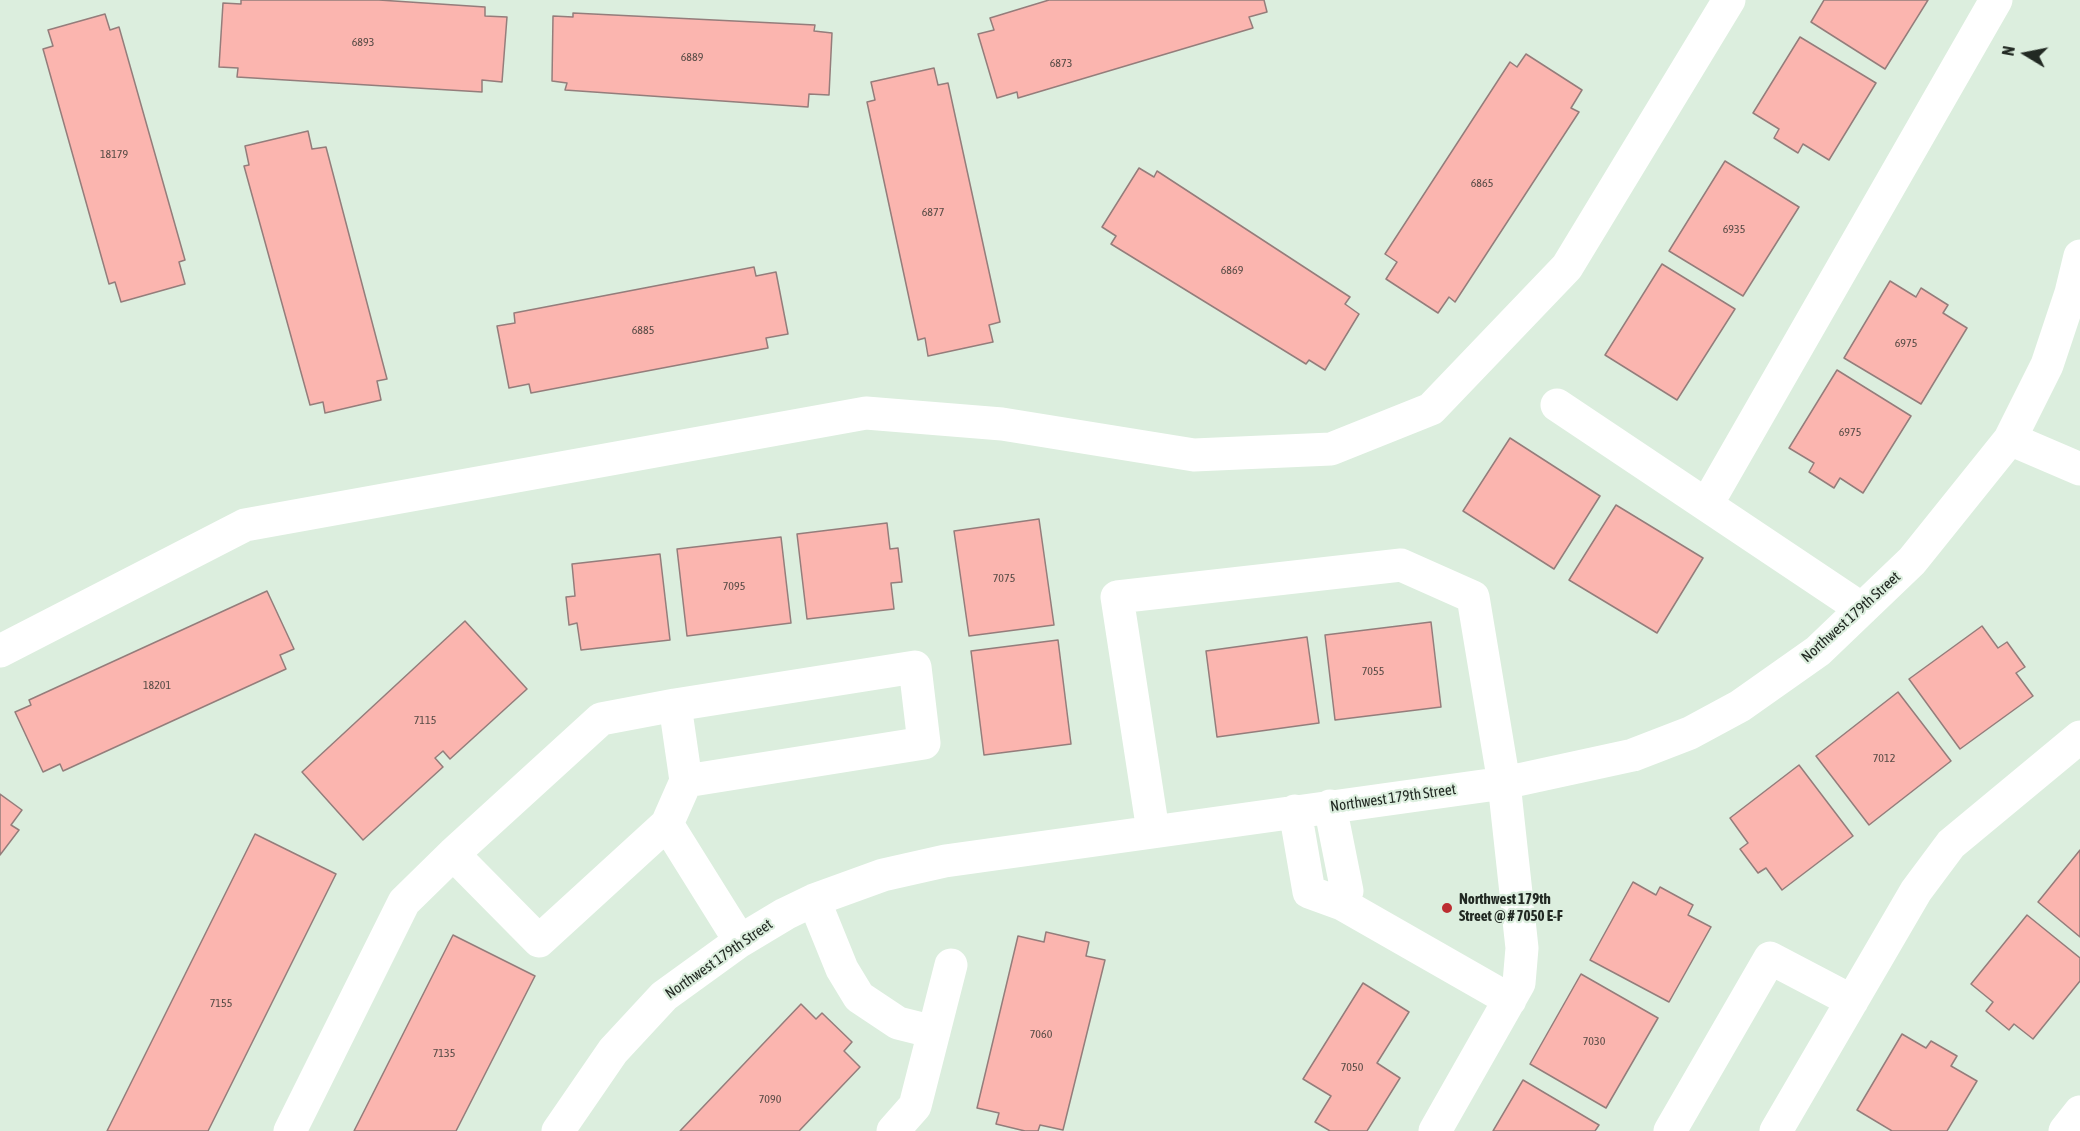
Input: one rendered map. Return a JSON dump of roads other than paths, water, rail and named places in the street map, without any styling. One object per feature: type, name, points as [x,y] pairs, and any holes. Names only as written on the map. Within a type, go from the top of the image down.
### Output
[{"type":"street","points":[[0,651],[245,525],[866,413],[1002,424],[1194,454],[1331,449],[1431,409],[1567,267],[1729,0]]},
{"type":"street","points":[[1707,504],[1996,0]]},
{"type":"street","name":"Northwest 179th Street","points":[[558,1131],[613,1052],[664,996],[740,941],[813,900],[883,875],[945,861],[1504,783],[1633,755],[1690,733],[1740,706],[1818,651],[1912,561],[2010,439],[2048,365],[2080,256]]},
{"type":"street","points":[[1557,405],[1862,609]]},
{"type":"street","points":[[2010,439],[2080,469]]},
{"type":"street","points":[[1153,831],[1117,597],[1401,565],[1473,597],[1504,783],[1522,948],[1519,983],[1435,1131]]},
{"type":"street","points":[[290,1131],[404,902],[453,854],[601,719],[675,705],[915,668],[924,743],[686,781]]},
{"type":"street","points":[[453,854],[539,941],[667,824],[686,781],[675,705]]},
{"type":"street","points":[[1776,1131],[1916,891],[1952,844],[2080,737]]},
{"type":"street","points":[[1330,806],[1347,891],[1342,904]]},
{"type":"street","points":[[1295,811],[1309,892],[1342,904],[1510,1000]]},
{"type":"street","points":[[667,824],[740,941]]},
{"type":"street","points":[[813,900],[842,969],[859,997],[898,1023],[934,1032]]},
{"type":"street","points":[[1670,1131],[1770,958],[1851,1001]]},
{"type":"street","points":[[893,1131],[915,1106],[951,965]]},
{"type":"street","points":[[2065,1131],[2080,1112]]},
{"type":"place","name":"Northwest 179th Street @ # 7050 E-F","points":[[1447,908]]}]
